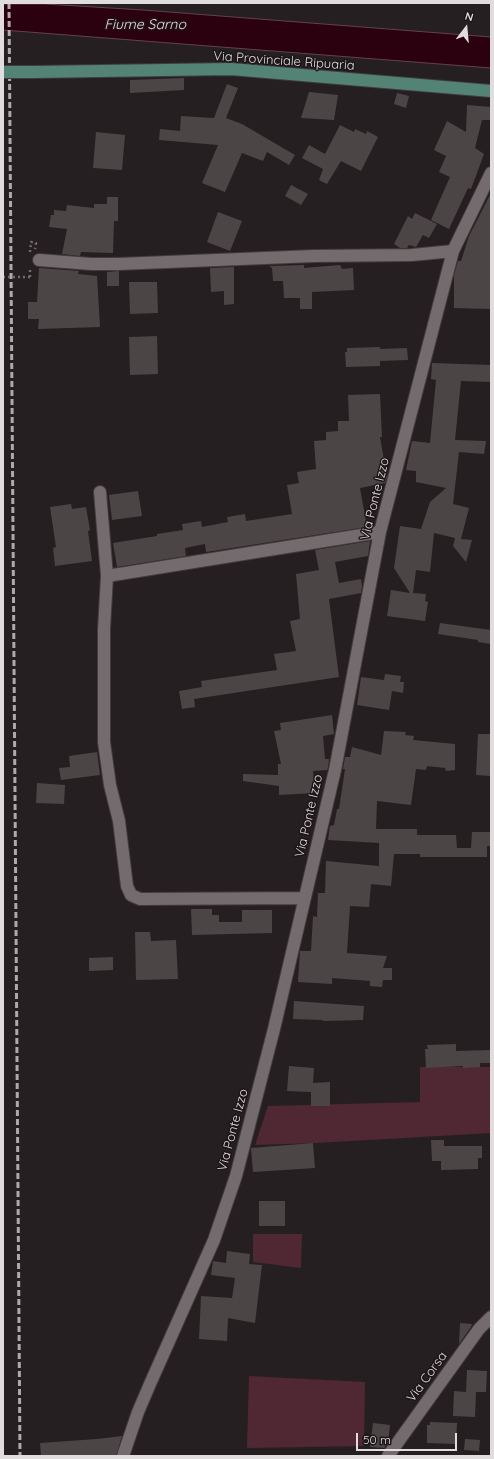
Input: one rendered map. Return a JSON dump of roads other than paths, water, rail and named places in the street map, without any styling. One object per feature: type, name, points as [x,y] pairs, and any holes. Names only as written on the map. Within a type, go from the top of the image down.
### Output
[{"type":"main road","name":"Via Provinciale Ripuaria","points":[[3,72],[231,69],[491,91]]},
{"type":"street","name":"Via Ponte Izzo","points":[[123,1456],[150,1384],[214,1240],[236,1176],[264,1068],[335,770],[380,532],[453,251],[491,173]]},
{"type":"street","points":[[39,260],[91,264],[118,264],[314,256],[412,255],[453,251]]},
{"type":"street","points":[[100,492],[107,576],[104,629],[104,742],[110,785],[119,822],[127,886],[131,895],[140,899],[304,898]]},
{"type":"street","points":[[107,576],[380,532]]},
{"type":"street","name":"Via Corsa","points":[[388,1456],[479,1329],[491,1317]]},
{"type":"water","name":"Fiume Sarno","points":[[3,4],[45,4],[143,10],[491,37],[491,68],[3,30]]},
{"type":"railway","points":[[9,3],[20,1456]]}]
